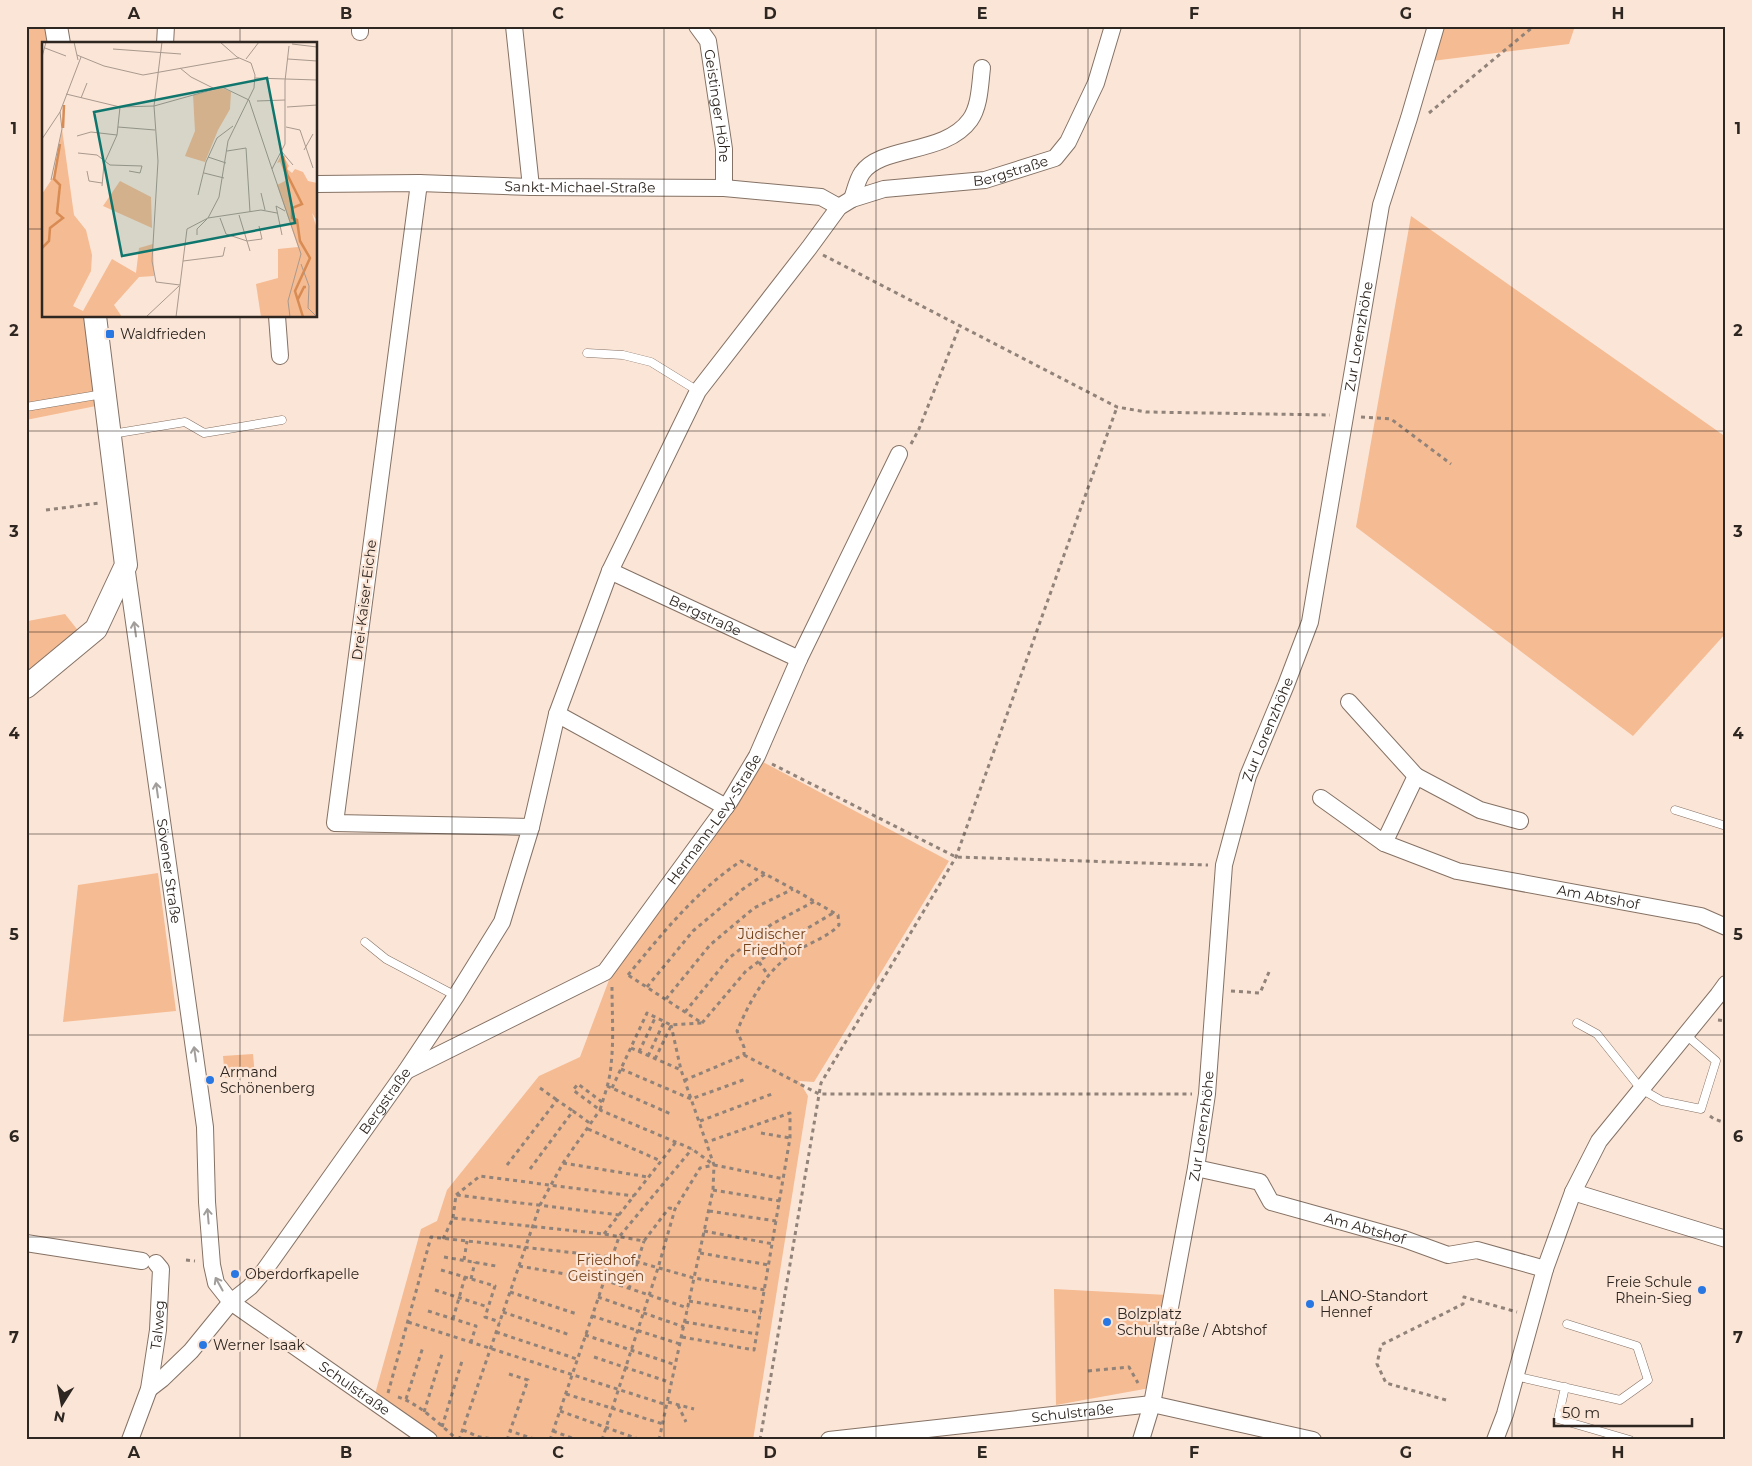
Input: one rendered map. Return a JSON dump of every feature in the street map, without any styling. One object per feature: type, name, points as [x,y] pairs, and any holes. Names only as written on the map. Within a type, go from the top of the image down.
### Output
[{"type":"main road","points":[[56,26],[59,42]]},
{"type":"main road","name":"Sövener Straße","points":[[96,318],[126,565]]},
{"type":"main road","points":[[26,687],[96,629],[126,565]]},
{"type":"street","points":[[165,42],[166,26]]},
{"type":"street","points":[[514,26],[531,187]]},
{"type":"street","name":"Geistinger Höhe","points":[[697,26],[708,41],[724,149],[724,188]]},
{"type":"street","name":"Bergstraße","points":[[846,203],[884,189],[985,180],[1055,158],[1068,142],[1096,83],[1113,26]]},
{"type":"street","name":"Zur Lorenzhöhe","points":[[1141,1440],[1196,1168],[1207,1094],[1224,865],[1248,776],[1286,686],[1310,622],[1381,205],[1436,26]]},
{"type":"street","name":"Bergstraße","points":[[130,1440],[149,1389],[191,1351],[231,1302],[250,1287],[264,1271],[406,1071],[502,922],[531,827],[557,714],[610,570],[698,392],[846,203],[861,174],[872,163],[956,135],[971,120],[977,103],[982,68]]},
{"type":"street","name":"Sankt-Michael-Straße","points":[[318,184],[419,183],[531,187],[724,188],[821,197],[846,203]]},
{"type":"street","name":"Drei-Kaiser-Eiche","points":[[419,183],[335,823],[531,827]]},
{"type":"street","points":[[277,318],[280,356]]},
{"type":"street","name":"Hermann-Levy-Straße","points":[[406,1071],[605,972],[726,807],[757,756],[799,659],[899,454]]},
{"type":"street","name":"Sövener Straße","points":[[126,565],[205,1127],[207,1202],[212,1265],[216,1283],[231,1302]]},
{"type":"street","name":"Bergstraße","points":[[610,570],[799,659]]},
{"type":"street","points":[[1350,702],[1416,776],[1480,810],[1520,821]]},
{"type":"street","points":[[557,714],[726,807]]},
{"type":"street","points":[[1384,843],[1416,776]]},
{"type":"street","name":"Am Abtshof","points":[[1321,798],[1384,843],[1457,871],[1701,916],[1726,927]]},
{"type":"street","points":[[1495,1440],[1505,1414],[1545,1269],[1573,1192],[1599,1141],[1726,984]]},
{"type":"street","name":"Am Abtshof","points":[[1196,1168],[1260,1182],[1271,1202],[1404,1239],[1448,1255],[1476,1250],[1545,1269]]},
{"type":"street","points":[[1573,1192],[1726,1239]]},
{"type":"street","name":"Talweg","points":[[26,1243],[149,1262],[161,1269],[158,1330],[149,1389]]},
{"type":"street","name":"Schulstraße","points":[[231,1302],[429,1440]]},
{"type":"street","name":"Schulstraße","points":[[829,1440],[1149,1404],[1313,1440]]},
{"type":"lane","points":[[587,353],[623,355],[651,362],[698,392]]},
{"type":"lane","points":[[26,407],[105,394]]},
{"type":"lane","points":[[110,434],[186,422],[204,433],[282,420]]},
{"type":"lane","points":[[1676,810],[1726,826]]},
{"type":"lane","points":[[365,942],[386,959],[456,996]]},
{"type":"lane","points":[[1577,1023],[1597,1034],[1641,1089],[1662,1101],[1702,1109],[1716,1061],[1686,1035]]},
{"type":"lane","points":[[1515,1376],[1620,1400],[1648,1380],[1637,1346],[1567,1324]]},
{"type":"lane","points":[[1564,1387],[1558,1419],[1630,1440]]},
{"type":"path","points":[[1409,118],[1428,113],[1534,26]]},
{"type":"path","points":[[810,248],[1117,406],[1146,412],[1346,416],[1391,419],[1451,464]]},
{"type":"path","points":[[899,454],[909,448],[919,429],[960,325]]},
{"type":"path","points":[[760,1440],[821,1083],[956,857],[1117,406]]},
{"type":"path","points":[[46,510],[118,501]]},
{"type":"path","points":[[757,756],[956,857],[1224,865]]},
{"type":"path","points":[[628,975],[677,917],[728,870],[741,861],[835,912],[838,915],[839,924],[833,931],[794,953],[778,965],[768,975],[748,1004],[737,1031],[744,1047],[744,1055]]},
{"type":"path","points":[[647,987],[694,931],[743,889],[765,874]]},
{"type":"path","points":[[666,1000],[710,945],[754,908],[793,888]]},
{"type":"path","points":[[685,1012],[729,958],[772,924],[815,902]]},
{"type":"path","points":[[612,1088],[647,1014],[671,1025],[702,1023],[746,971],[789,940],[835,912]]},
{"type":"path","points":[[759,962],[768,975]]},
{"type":"path","points":[[623,972],[702,1023]]},
{"type":"path","points":[[1215,990],[1260,993],[1269,972]]},
{"type":"path","points":[[612,982],[611,1064],[600,1110],[563,1164],[540,1204],[532,1226],[525,1248],[500,1322],[490,1348],[463,1430],[458,1440],[406,1399],[388,1393],[431,1237],[443,1239],[467,1241],[525,1248],[612,1257],[638,1262],[694,1278],[764,1290]]},
{"type":"path","points":[[639,1052],[655,1018]]},
{"type":"path","points":[[648,1056],[664,1022]]},
{"type":"path","points":[[655,1059],[671,1025]]},
{"type":"path","points":[[660,1440],[709,1211],[713,1190],[714,1165],[681,1070],[671,1025]]},
{"type":"path","points":[[631,1048],[681,1070]]},
{"type":"path","points":[[744,1055],[819,1094],[1207,1094]]},
{"type":"path","points":[[685,1080],[744,1055]]},
{"type":"path","points":[[621,1069],[691,1099],[746,1079]]},
{"type":"path","points":[[602,1102],[578,1084],[573,1090],[600,1110],[692,1149],[714,1165]]},
{"type":"path","points":[[607,1086],[671,1114]]},
{"type":"path","points":[[540,1088],[591,1124]]},
{"type":"path","points":[[700,1121],[772,1094]]},
{"type":"path","points":[[507,1165],[557,1100]]},
{"type":"path","points":[[530,1169],[573,1111]]},
{"type":"path","points":[[682,1337],[754,1350],[784,1179],[790,1138],[790,1113],[707,1142]]},
{"type":"path","points":[[588,1129],[661,1160]]},
{"type":"path","points":[[761,1133],[790,1138]]},
{"type":"path","points":[[604,1234],[676,1142]]},
{"type":"path","points":[[550,1440],[619,1237],[692,1149]]},
{"type":"path","points":[[563,1164],[648,1177]]},
{"type":"path","points":[[602,1440],[638,1332],[675,1209],[700,1168],[714,1165],[784,1179]]},
{"type":"path","points":[[443,1239],[453,1218],[456,1195],[480,1176],[634,1196]]},
{"type":"path","points":[[713,1190],[780,1201]]},
{"type":"path","points":[[456,1195],[619,1215]]},
{"type":"path","points":[[629,1289],[644,1241],[669,1208],[675,1209]]},
{"type":"path","points":[[709,1211],[776,1221]]},
{"type":"path","points":[[453,1218],[604,1234],[644,1241]]},
{"type":"path","points":[[704,1231],[773,1244]]},
{"type":"path","points":[[464,1260],[467,1241]]},
{"type":"path","points":[[700,1253],[769,1265]]},
{"type":"path","points":[[444,1257],[496,1266]]},
{"type":"path","points":[[471,1279],[475,1262]]},
{"type":"path","points":[[519,1266],[583,1278]]},
{"type":"path","points":[[441,1270],[495,1286],[485,1317],[500,1322]]},
{"type":"path","points":[[453,1319],[465,1277]]},
{"type":"path","points":[[604,1280],[688,1308]]},
{"type":"path","points":[[435,1290],[488,1307]]},
{"type":"path","points":[[510,1292],[577,1314]]},
{"type":"path","points":[[598,1297],[684,1327]]},
{"type":"path","points":[[1446,1400],[1386,1383],[1377,1364],[1381,1346],[1463,1304],[1464,1297],[1532,1316]]},
{"type":"path","points":[[690,1301],[761,1313]]},
{"type":"path","points":[[428,1311],[476,1326],[471,1342]]},
{"type":"path","points":[[503,1312],[570,1335]]},
{"type":"path","points":[[592,1316],[680,1344]]},
{"type":"path","points":[[408,1322],[619,1390],[667,1404],[678,1404],[694,1409]]},
{"type":"path","points":[[685,1322],[757,1334]]},
{"type":"path","points":[[496,1332],[577,1359]]},
{"type":"path","points":[[585,1335],[676,1365]]},
{"type":"path","points":[[406,1399],[423,1347]]},
{"type":"path","points":[[424,1412],[442,1354]]},
{"type":"path","points":[[594,1358],[672,1383]]},
{"type":"path","points":[[442,1427],[462,1361]]},
{"type":"path","points":[[1088,1371],[1128,1367],[1149,1404]]},
{"type":"path","points":[[507,1440],[528,1380],[509,1374]]},
{"type":"path","points":[[566,1394],[612,1410],[663,1424]]},
{"type":"path","points":[[678,1404],[686,1422]]},
{"type":"path","points":[[560,1411],[641,1440]]},
{"type":"path","points":[[463,1430],[478,1438],[502,1440]]},
{"type":"path","points":[[510,1431],[537,1440]]},
{"type":"path","points":[[553,1431],[577,1440]]},
{"type":"green space","points":[[26,26],[54,26],[57,42],[42,42],[42,318],[94,318],[106,404],[26,420]]},
{"type":"green space","points":[[1435,26],[1575,26],[1569,44],[1424,62]]},
{"type":"green space","points":[[1411,216],[1726,437],[1726,633],[1633,736],[1356,527]]},
{"type":"green space","points":[[26,613],[28,621],[65,614],[80,633],[26,676]]},
{"type":"green space","name":"Friedhof Geistingen","points":[[763,762],[949,861],[814,1082],[799,1081],[808,1096],[753,1440],[439,1440],[375,1394],[421,1229],[437,1221],[447,1190],[539,1076],[580,1057],[612,972],[706,850]]},
{"type":"green space","points":[[158,873],[176,1011],[63,1022],[78,885]]},
{"type":"green space","points":[[253,1054],[255,1076],[225,1078],[223,1056]]},
{"type":"green space","points":[[1054,1289],[1167,1295],[1150,1388],[1056,1405]]},
{"type":"place","name":"Waldfrieden","points":[[110,334]]},
{"type":"place","name":"Armand Schönenberg","points":[[210,1080]]},
{"type":"place","name":"Oberdorfkapelle","points":[[235,1274]]},
{"type":"place","name":"Freie Schule Rhein-Sieg","points":[[1702,1290]]},
{"type":"place","name":"LANO-Standort Hennef","points":[[1310,1304]]},
{"type":"place","name":"Bolzplatz Schulstraße / Abtshof","points":[[1107,1322]]},
{"type":"place","name":"Werner Isaak","points":[[203,1345]]},
{"type":"park label","name":"Jüdischer Friedhof","points":[[772,942]]}]
